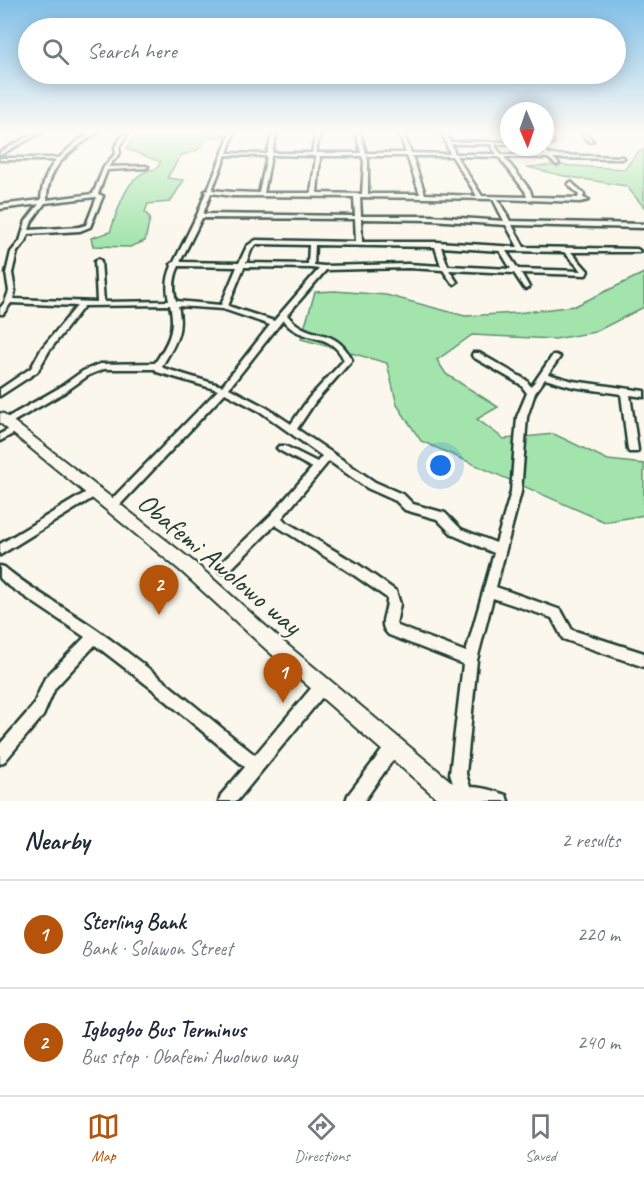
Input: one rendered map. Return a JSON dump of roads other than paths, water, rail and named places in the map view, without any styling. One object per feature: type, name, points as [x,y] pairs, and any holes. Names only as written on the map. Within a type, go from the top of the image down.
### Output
[{"type":"main road","name":"Obafemi Awolowo way","points":[[5,426],[95,491],[188,567],[273,644],[458,798]]},
{"type":"street","points":[[0,312],[9,301],[12,291],[9,273],[14,252],[23,241],[29,221],[44,200],[43,191],[50,169]]},
{"type":"street","points":[[95,195],[106,169]]},
{"type":"street","points":[[158,366],[174,340],[177,320],[172,303],[171,275],[174,264],[199,216],[217,169]]},
{"type":"street","points":[[261,194],[266,169]]},
{"type":"street","points":[[314,194],[317,169]]},
{"type":"street","points":[[365,195],[366,169]]},
{"type":"street","points":[[414,169],[423,196]]},
{"type":"street","points":[[462,169],[480,197]]},
{"type":"street","points":[[510,169],[528,191],[530,199]]},
{"type":"street","points":[[208,191],[232,194],[583,200],[582,195],[571,184]]},
{"type":"street","points":[[357,195],[359,243]]},
{"type":"street","points":[[0,207],[44,200],[100,196],[96,210],[86,227],[26,232]]},
{"type":"street","points":[[494,197],[522,249]]},
{"type":"street","points":[[199,216],[431,218],[507,224],[644,226]]},
{"type":"street","points":[[224,307],[253,243],[437,244],[502,249],[637,251]]},
{"type":"street","points":[[311,266],[312,243]]},
{"type":"street","points":[[437,244],[445,268],[454,282]]},
{"type":"street","points":[[502,249],[526,287]]},
{"type":"street","points":[[174,264],[324,268],[356,265],[584,274],[585,271],[567,250]]},
{"type":"street","points":[[98,261],[100,304]]},
{"type":"street","points":[[112,506],[224,389],[274,324],[324,268]]},
{"type":"street","points":[[9,301],[82,304],[172,303],[224,307],[274,324]]},
{"type":"street","points":[[0,393],[34,370],[45,350],[82,304]]},
{"type":"street","points":[[283,316],[299,330],[337,342],[348,360],[312,400],[293,428]]},
{"type":"street","points":[[476,355],[524,382],[531,393]]},
{"type":"street","points":[[500,801],[477,795],[458,798],[458,774],[470,660],[516,492],[522,417],[531,393],[556,357]]},
{"type":"street","points":[[5,426],[86,373],[103,366],[158,366]]},
{"type":"street","points":[[158,366],[160,370],[224,389],[293,428],[328,456],[371,485],[400,498],[409,507],[441,516],[457,532],[500,550]]},
{"type":"street","points":[[544,376],[573,384],[644,394]]},
{"type":"street","points":[[626,391],[633,450]]},
{"type":"street","points":[[282,448],[318,467]]},
{"type":"street","points":[[224,568],[275,518],[328,456]]},
{"type":"street","points":[[0,550],[95,491]]},
{"type":"street","points":[[275,518],[282,525],[392,595],[394,607],[389,627],[394,631],[470,660]]},
{"type":"street","points":[[0,571],[22,591],[37,597],[95,636],[255,766]]},
{"type":"street","points":[[488,590],[556,614],[568,635],[644,660]]},
{"type":"street","points":[[0,756],[38,711],[50,683],[95,636]]},
{"type":"street","points":[[227,801],[323,685]]},
{"type":"street","points":[[354,801],[394,746]]},
{"type":"place","name":"Igbogbo Bus Terminus","points":[[159,615]]},
{"type":"place","name":"Sterling Bank","points":[[283,703]]}]
